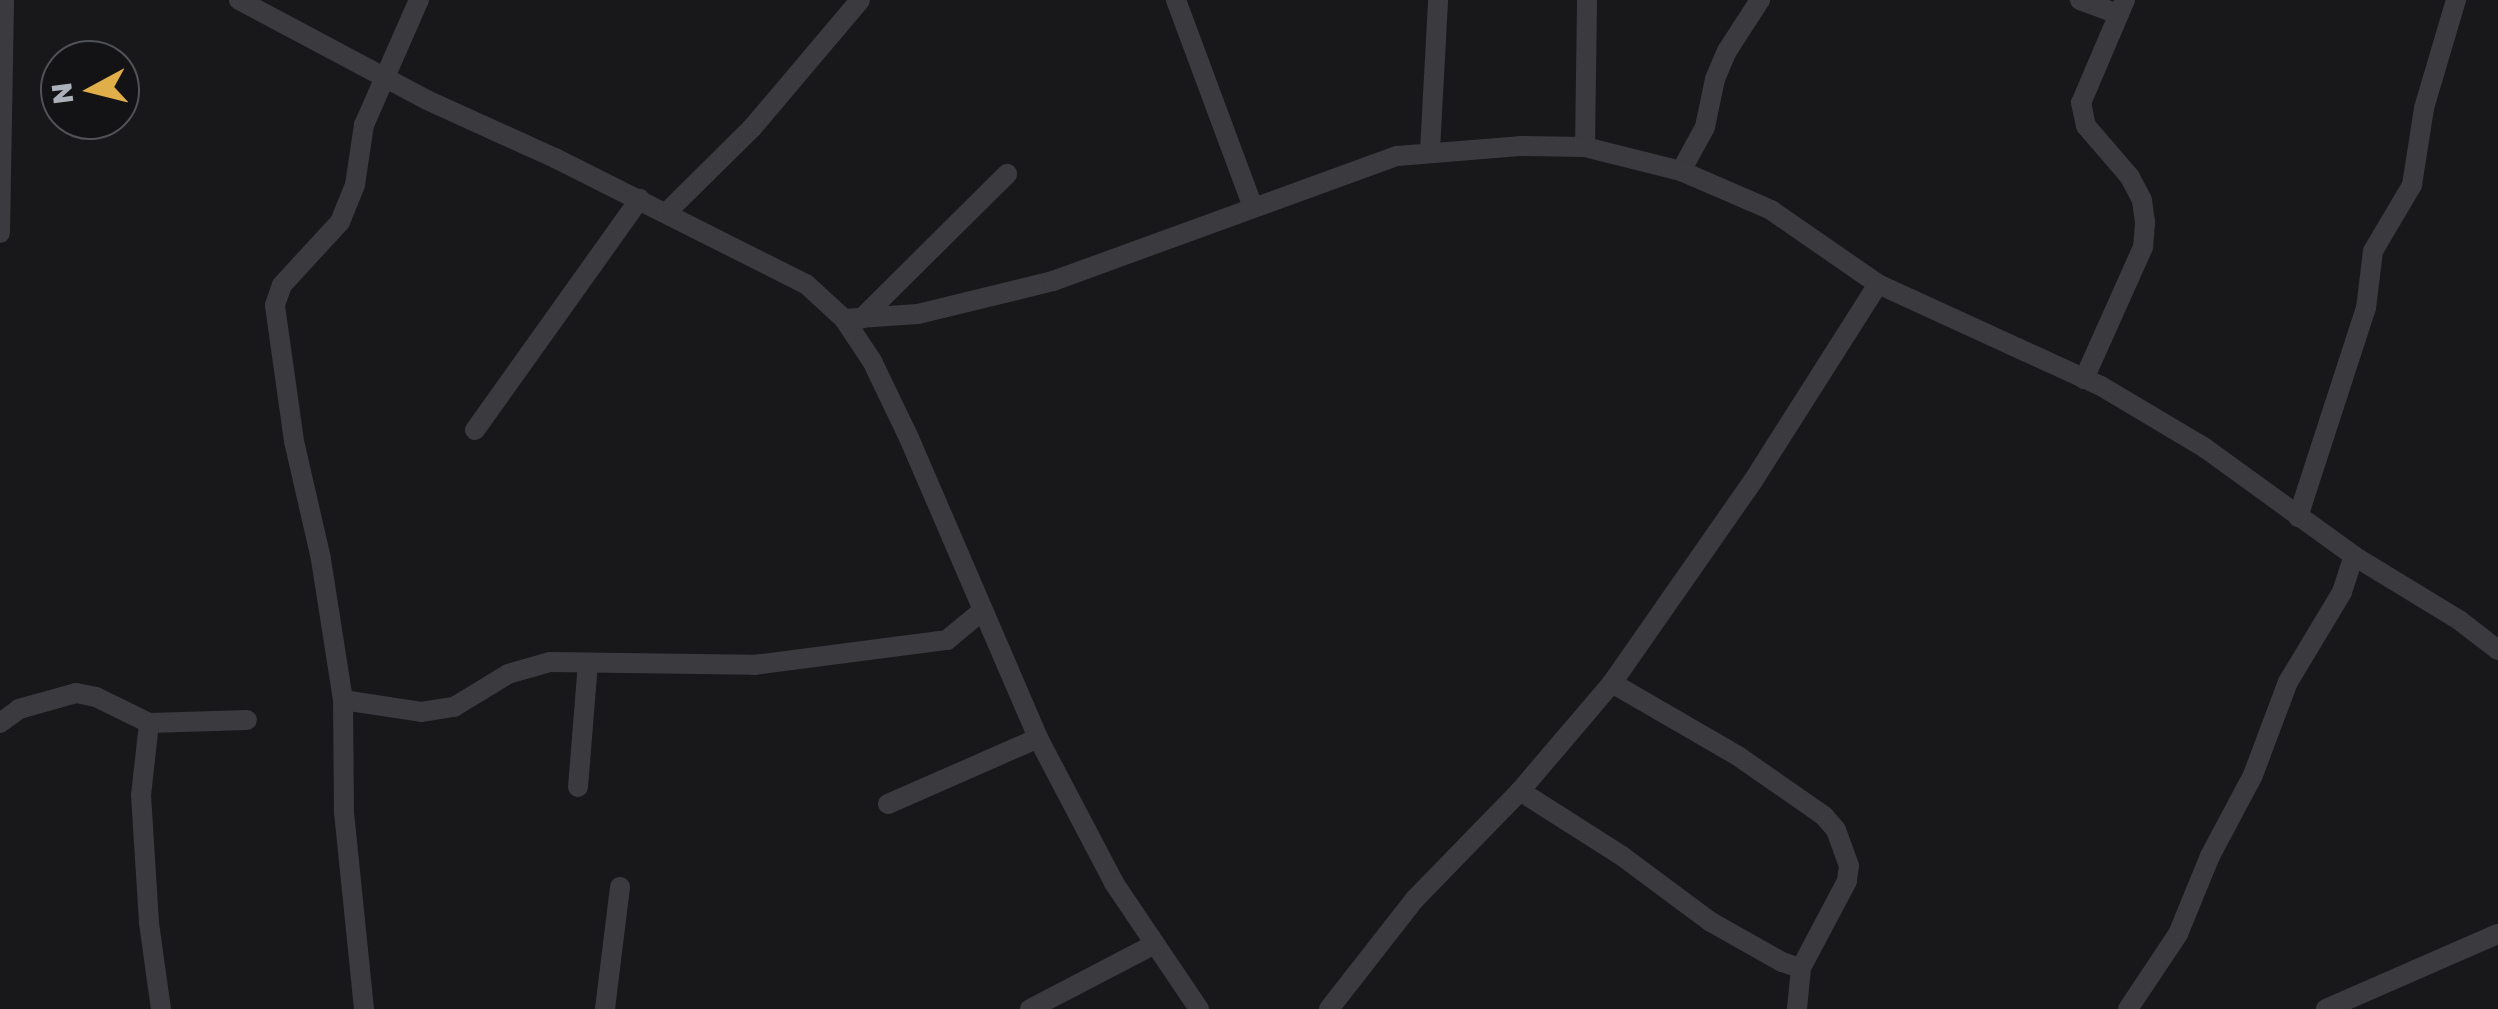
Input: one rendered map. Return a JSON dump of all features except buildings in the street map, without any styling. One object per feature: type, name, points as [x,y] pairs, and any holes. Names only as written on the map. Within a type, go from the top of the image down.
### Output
[{"type":"street","points":[[0,232],[4,0]]},
{"type":"street","points":[[364,1009],[344,812],[343,700],[321,559],[294,441],[276,294],[340,222],[356,185],[364,125],[419,0]]},
{"type":"street","points":[[667,212],[752,128],[860,0]]},
{"type":"street","points":[[1176,0],[1253,208]]},
{"type":"street","points":[[1430,150],[1438,0]]},
{"type":"street","points":[[1585,147],[1587,0]]},
{"type":"street","points":[[1681,170],[1705,127],[1715,79],[1727,51],[1760,0]]},
{"type":"street","points":[[2080,0],[2122,7],[2081,103],[2086,126],[2130,177],[2142,200],[2145,222],[2142,246],[2084,379]]},
{"type":"street","points":[[2298,517],[2369,297],[2374,251],[2412,185],[2424,108],[2456,0]]},
{"type":"street","points":[[249,2],[385,78],[667,212],[806,284],[853,319],[1038,738],[1114,884],[1199,1009]]},
{"type":"street","points":[[853,319],[918,314],[1053,281],[1396,156],[1430,150],[1585,147],[1681,170],[1771,210],[1878,284],[2084,379],[2205,448],[2354,556],[2459,620],[2498,650]]},
{"type":"street","points":[[853,319],[1007,174]]},
{"type":"street","points":[[474,430],[640,199]]},
{"type":"street","points":[[1329,1009],[1414,899],[1520,791],[1612,684],[1753,481],[1878,284]]},
{"type":"street","points":[[2128,1009],[2178,934],[2210,856],[2253,775],[2288,682],[2342,592],[2354,556]]},
{"type":"street","points":[[343,700],[421,712],[454,707],[529,666],[550,662],[754,665],[913,645],[947,640],[982,611]]},
{"type":"street","points":[[578,787],[588,662]]},
{"type":"street","points":[[1612,684],[1738,756],[1824,816],[1836,830],[1849,866],[1847,881],[1801,968],[1797,1009]]},
{"type":"street","points":[[0,723],[18,709],[76,693],[96,697],[148,723],[247,720]]},
{"type":"street","points":[[148,723],[142,814],[148,924],[161,1009]]},
{"type":"street","points":[[888,804],[1038,738]]},
{"type":"street","points":[[1520,791],[1622,856],[1711,922],[1782,962],[1801,968]]},
{"type":"street","points":[[605,1009],[620,887]]},
{"type":"street","points":[[2326,1009],[2498,934]]},
{"type":"street","points":[[1030,1009],[1155,944]]}]
